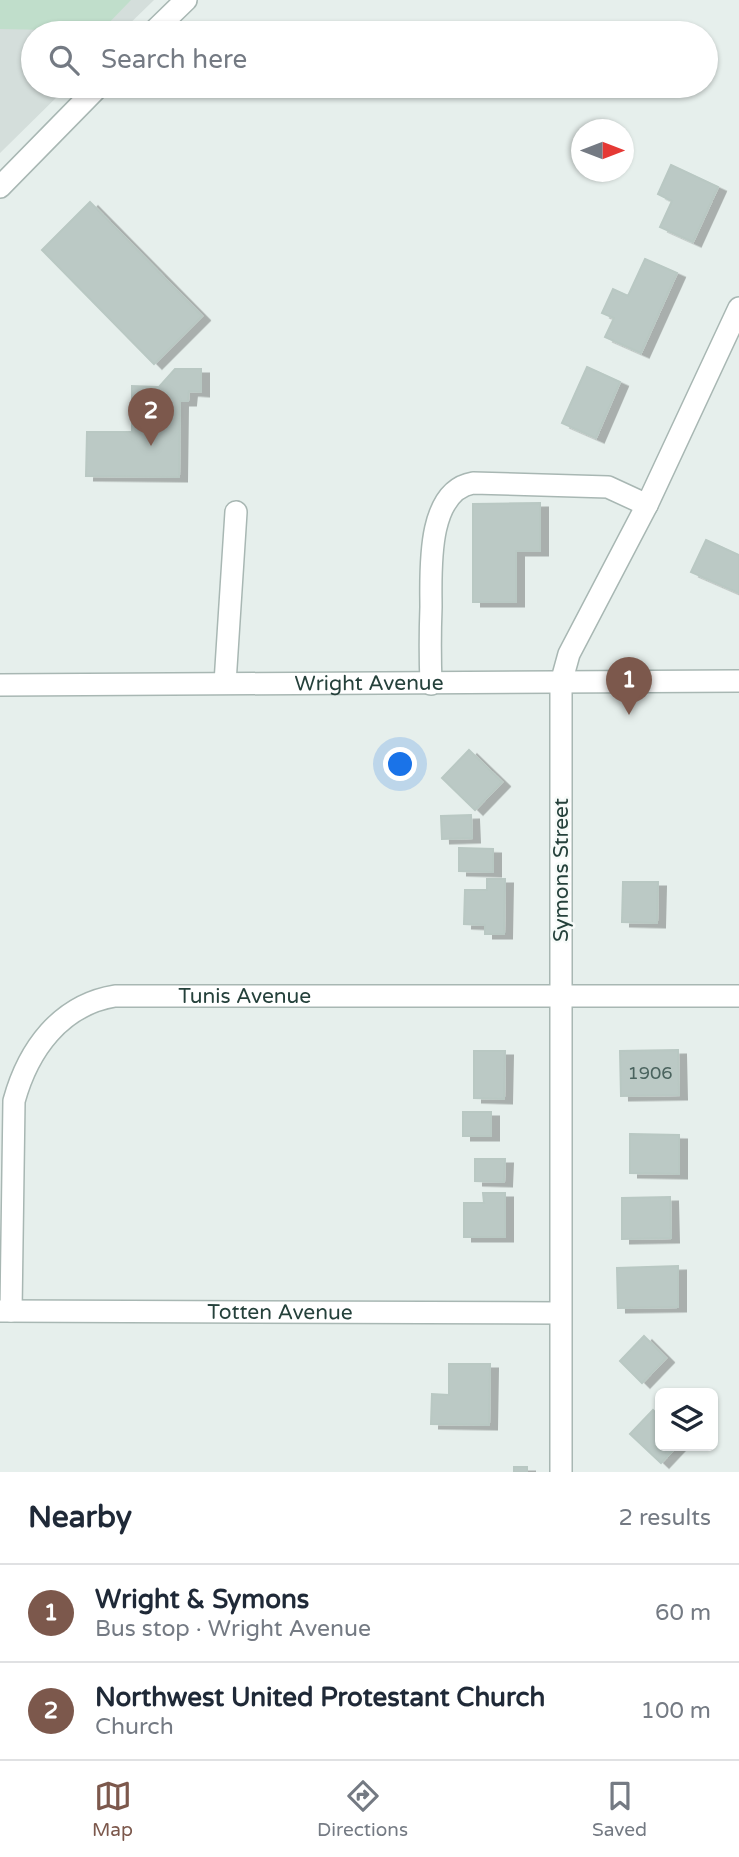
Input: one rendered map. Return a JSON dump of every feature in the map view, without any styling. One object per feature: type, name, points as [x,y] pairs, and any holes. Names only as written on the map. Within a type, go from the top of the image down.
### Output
[{"type":"street","points":[[164,21],[186,0]]},
{"type":"street","points":[[0,187],[87,98]]},
{"type":"street","name":"Symons Street","points":[[561,1472],[561,684],[569,654],[647,505],[739,308]]},
{"type":"street","points":[[430,684],[434,535],[441,511],[452,493],[463,485],[473,483],[608,487],[647,505]]},
{"type":"street","points":[[225,683],[236,512]]},
{"type":"street","name":"Wright Avenue","points":[[0,685],[739,681]]},
{"type":"street","name":"Tunis Avenue","points":[[6,1311],[10,1278],[14,1101],[21,1075],[34,1050],[57,1026],[88,1003],[115,996],[739,996]]},
{"type":"street","name":"Totten Avenue","points":[[6,1311],[560,1313]]},
{"type":"shaded area","points":[[0,0],[154,0],[132,21],[21,21],[21,98],[56,98],[0,153]]},
{"type":"green space","points":[[0,0],[131,0],[111,21],[21,21],[21,29],[0,29]]},
{"type":"building","points":[[671,165],[718,187],[693,242],[660,227],[672,201],[658,194]]},
{"type":"building","points":[[90,202],[202,316],[154,364],[42,250]]},
{"type":"building","points":[[645,259],[677,273],[641,353],[605,337],[614,318],[602,313],[613,289],[628,296]]},
{"type":"building","points":[[587,367],[620,382],[596,438],[562,423]]},
{"type":"building","points":[[175,369],[201,369],[201,392],[189,391],[188,401],[180,401],[179,477],[86,476],[87,432],[132,432],[132,386],[159,387]]},
{"type":"building","points":[[540,503],[540,551],[516,551],[516,602],[473,602],[473,504]]},
{"type":"building","points":[[706,540],[739,555],[739,593],[691,572]]},
{"type":"building","points":[[469,750],[502,782],[475,810],[442,778]]},
{"type":"building","points":[[471,815],[472,838],[442,839],[441,816]]},
{"type":"building","points":[[459,848],[493,849],[493,872],[459,871]]},
{"type":"building","points":[[487,879],[505,879],[504,934],[485,934],[485,925],[464,924],[465,890],[487,890]]},
{"type":"building","points":[[623,882],[658,882],[657,923],[622,922]]},
{"type":"building","points":[[678,1050],[679,1095],[621,1096],[620,1051]]},
{"type":"building","points":[[474,1051],[505,1051],[504,1099],[474,1098]]},
{"type":"building","points":[[463,1112],[491,1112],[491,1136],[463,1136]]},
{"type":"building","points":[[630,1134],[679,1135],[679,1174],[630,1173]]},
{"type":"building","points":[[475,1159],[505,1159],[504,1182],[475,1181]]},
{"type":"building","points":[[483,1193],[505,1193],[505,1237],[464,1237],[464,1203],[484,1203]]},
{"type":"building","points":[[670,1197],[671,1238],[622,1239],[622,1198]]},
{"type":"building","points":[[678,1266],[678,1307],[618,1308],[617,1268]]},
{"type":"building","points":[[644,1336],[666,1358],[642,1383],[620,1361]]},
{"type":"building","points":[[449,1364],[490,1364],[489,1425],[431,1424],[432,1394],[449,1395]]},
{"type":"building","points":[[653,1410],[655,1451],[672,1451],[661,1463],[630,1434]]},
{"type":"building","points":[[514,1467],[527,1467],[527,1472],[514,1472]]},
{"type":"place","name":"Northwest United Protestant Church","points":[[151,446]]},
{"type":"place","name":"Wright & Symons","points":[[629,715]]}]
